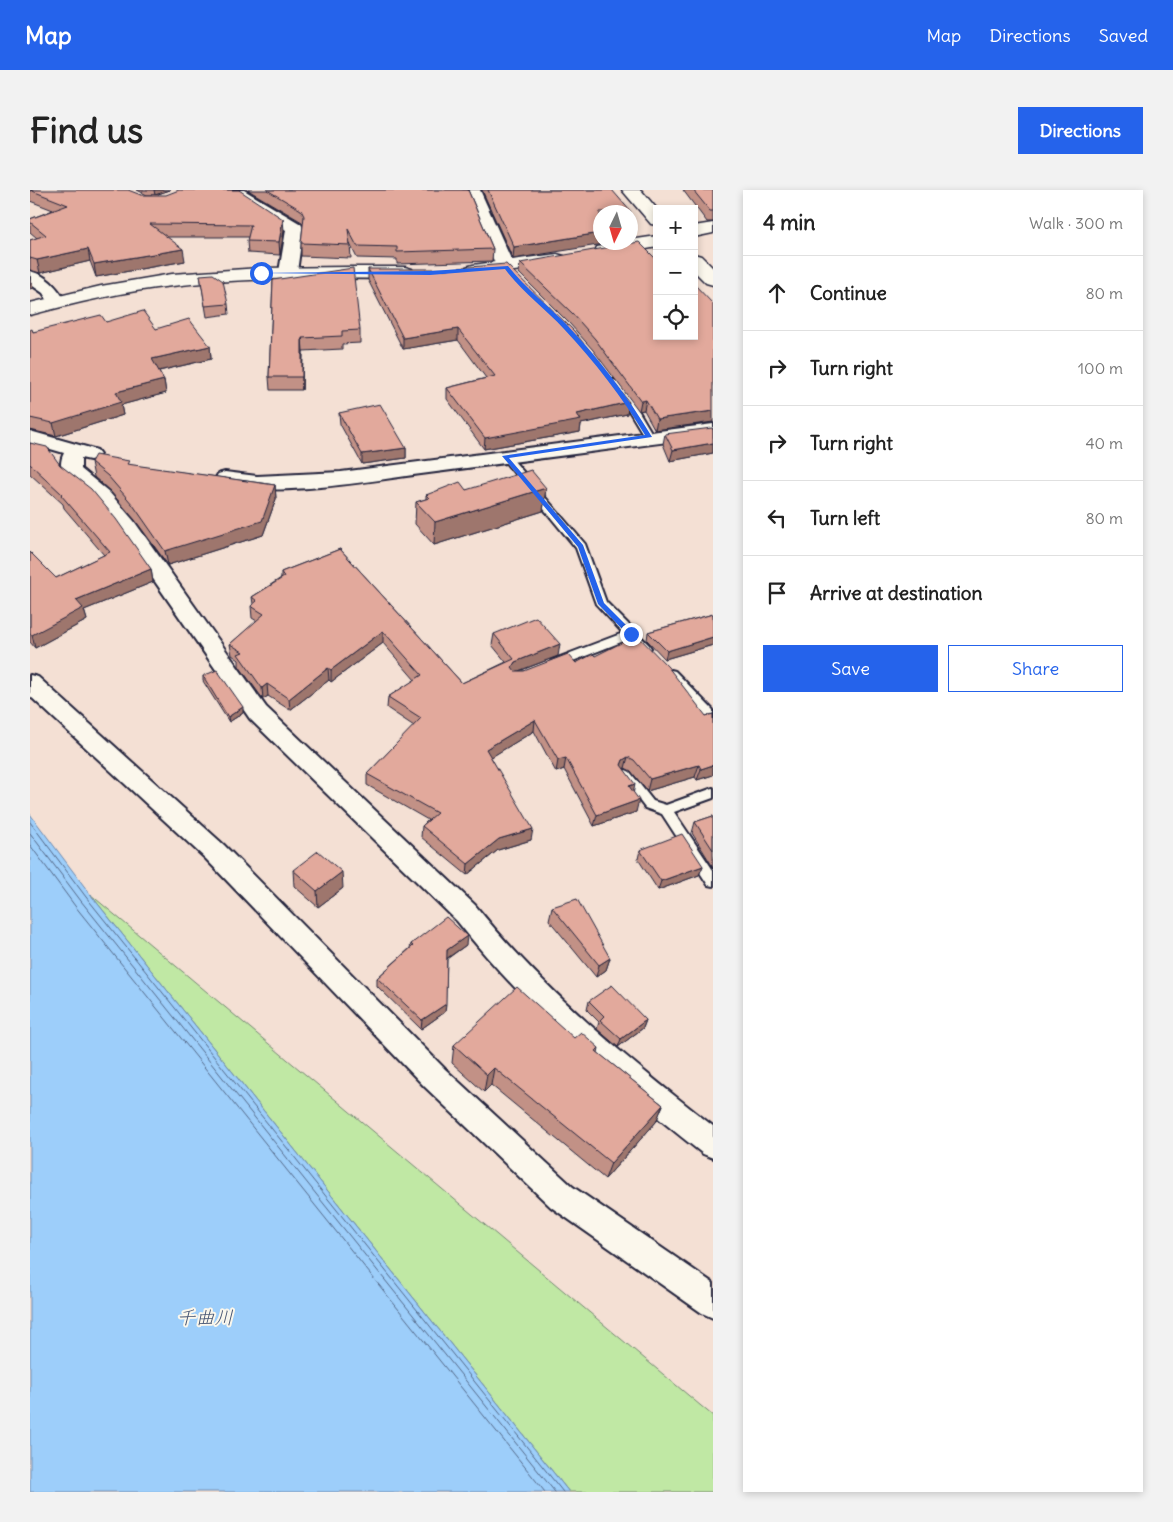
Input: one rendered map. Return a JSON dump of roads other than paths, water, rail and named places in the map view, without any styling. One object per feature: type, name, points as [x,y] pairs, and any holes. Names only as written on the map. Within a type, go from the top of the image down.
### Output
[{"type":"main road","points":[[631,190],[653,215]]},
{"type":"main road","points":[[698,231],[713,228]]},
{"type":"main road","points":[[450,272],[509,271],[653,242]]},
{"type":"main road","points":[[698,264],[713,279]]},
{"type":"main road","points":[[30,309],[133,286],[172,280],[288,272],[420,273]]},
{"type":"street","points":[[233,190],[295,228],[288,272]]},
{"type":"street","points":[[472,190],[509,271]]},
{"type":"street","points":[[30,276],[50,290],[57,302]]},
{"type":"street","points":[[202,476],[257,483],[342,478],[713,430]]},
{"type":"street","points":[[30,437],[112,460]]},
{"type":"street","points":[[77,450],[71,458],[72,471],[82,484],[96,490],[106,501],[160,571],[230,677],[258,713],[466,913],[484,937],[550,1008],[621,1072],[713,1144]]},
{"type":"street","points":[[30,683],[215,852],[435,1078],[562,1197],[713,1302]]},
{"type":"lane","points":[[608,377],[626,398],[649,437]]},
{"type":"lane","points":[[505,456],[581,547],[601,604],[650,653]]},
{"type":"lane","points":[[544,668],[631,634]]},
{"type":"lane","points":[[663,666],[713,717]]},
{"type":"lane","points":[[626,775],[649,805],[666,810],[713,793]]},
{"type":"lane","points":[[666,810],[713,881]]},
{"type":"water","name":"千曲川","points":[[30,814],[90,894],[569,1492],[30,1492]]}]
